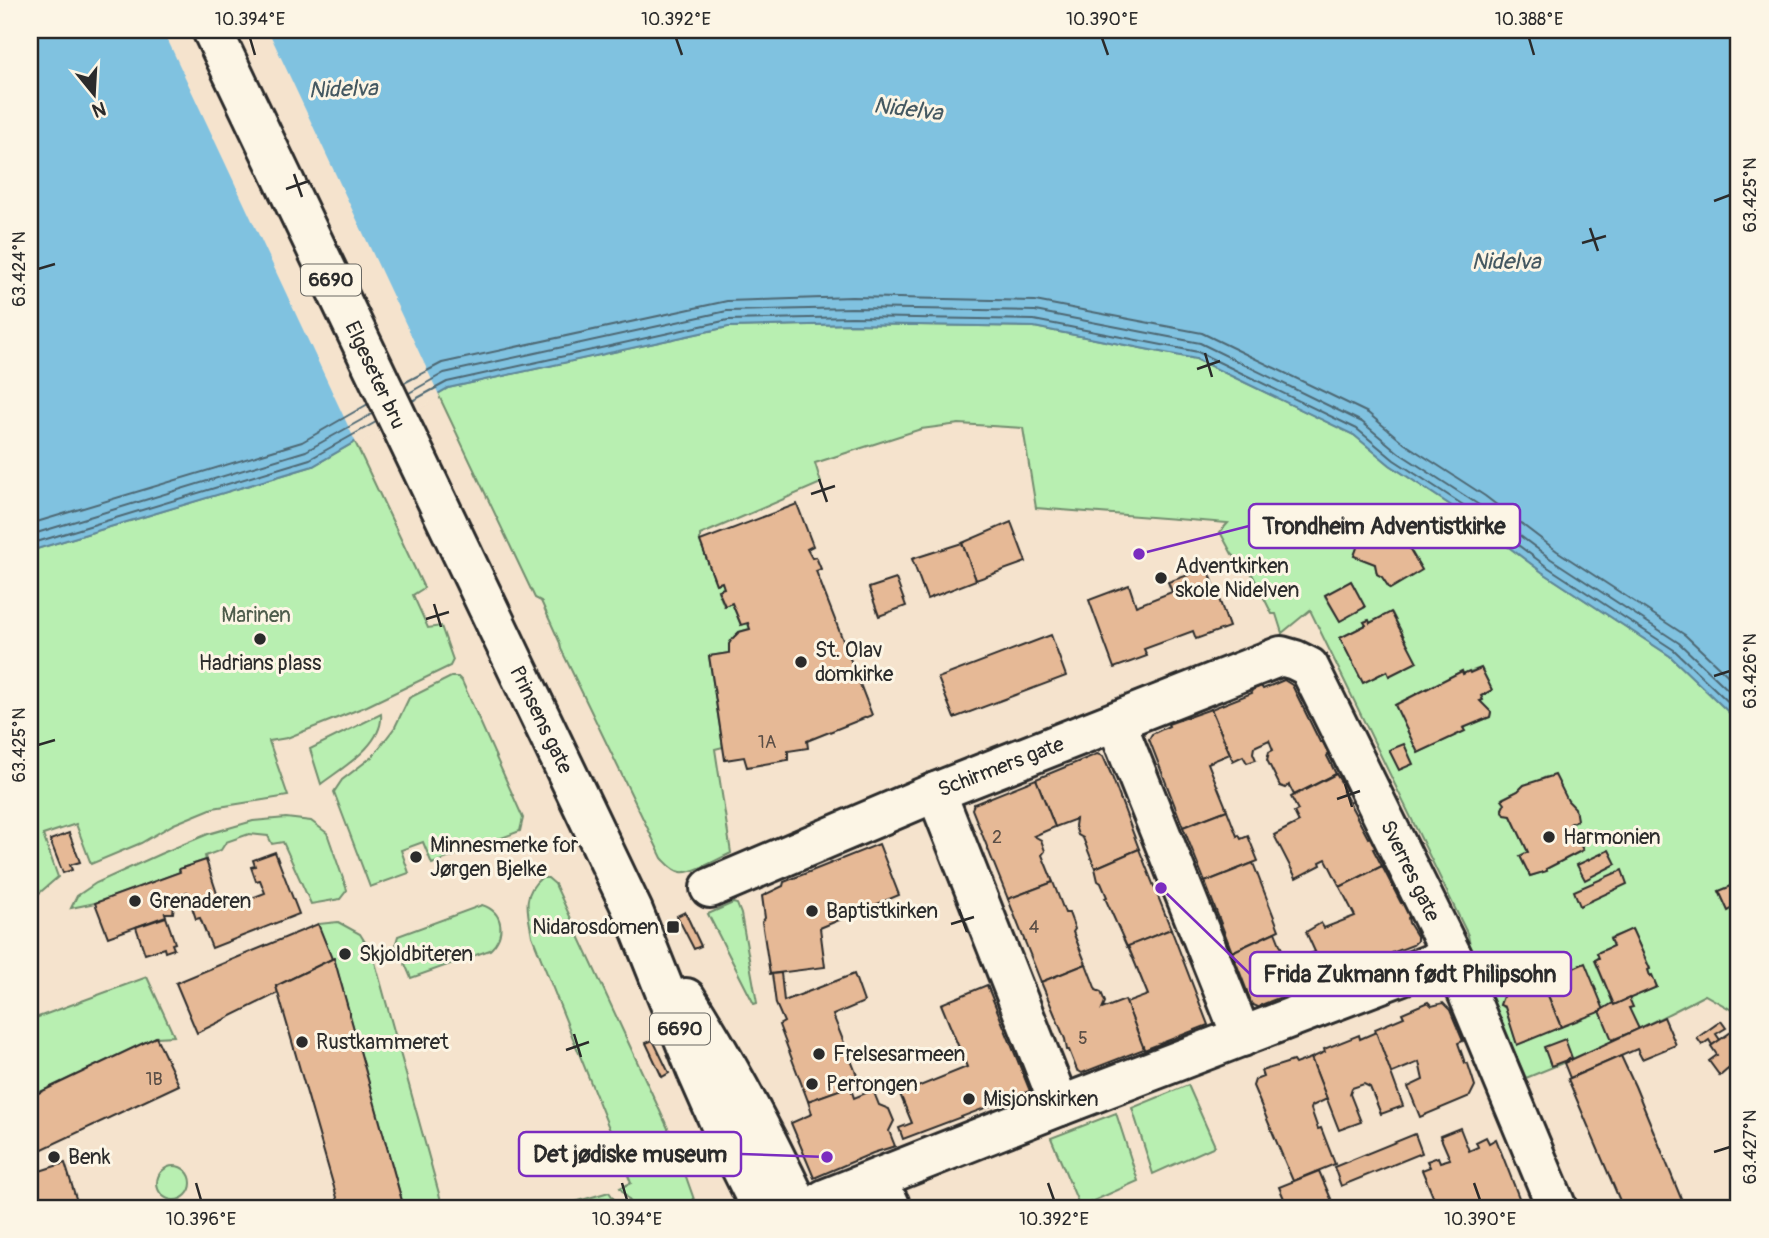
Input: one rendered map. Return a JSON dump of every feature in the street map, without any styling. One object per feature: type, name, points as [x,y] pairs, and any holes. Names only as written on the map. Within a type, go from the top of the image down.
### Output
[{"type":"street","name":"Elgeseter bru","points":[[212,30],[449,530]]},
{"type":"street","name":"Prinsens gate","points":[[449,530],[633,911],[696,1069],[761,1208]]},
{"type":"street","name":"Schirmers gate","points":[[710,888],[936,792],[1281,656],[1295,660]]},
{"type":"street","name":"Sverres gate","points":[[1295,660],[1309,667],[1452,956],[1557,1208]]},
{"type":"street","points":[[1115,722],[1242,1037]]},
{"type":"street","points":[[936,792],[1060,1106]]},
{"type":"street","name":"Prinsens gate","points":[[633,911],[722,1056],[763,1131],[812,1204]]},
{"type":"street","points":[[812,1204],[1452,956]]},
{"type":"green space","points":[[852,324],[1034,327],[1196,359],[1354,435],[1390,465],[1470,518],[1542,572],[1670,656],[1739,722],[1739,883],[1719,891],[1728,910],[1735,907],[1739,916],[1739,1014],[1705,995],[1617,1039],[1526,1078],[1472,957],[1468,935],[1310,610],[1282,633],[1276,614],[1272,614],[1250,570],[1232,554],[1220,532],[1228,523],[1036,508],[1023,428],[959,424],[921,429],[815,463],[821,483],[700,535],[716,584],[722,582],[724,588],[718,591],[724,606],[732,603],[741,625],[748,623],[750,629],[735,637],[730,644],[729,653],[709,656],[723,747],[715,749],[731,853],[692,871],[681,872],[673,868],[662,858],[561,649],[541,601],[535,598],[438,394],[448,388],[728,327]],"holes":[[[1367,522],[1421,570],[1390,589],[1377,574],[1375,564],[1354,556]],[[1351,581],[1365,607],[1340,621],[1325,596]],[[1392,613],[1416,662],[1389,675],[1387,671],[1363,683],[1340,638],[1366,625],[1364,622],[1368,620],[1370,623]],[[1481,668],[1492,690],[1481,696],[1480,701],[1491,712],[1490,717],[1463,728],[1464,731],[1418,753],[1395,705],[1462,671],[1463,674]],[[1546,777],[1572,805],[1577,820],[1570,824],[1583,850],[1546,871],[1530,876],[1520,856],[1528,852],[1511,816],[1502,809],[1505,803],[1503,798],[1524,785]],[[1632,930],[1657,987],[1614,1005],[1595,961],[1599,958],[1597,953],[1613,946],[1610,938]],[[1584,964],[1517,1044],[1505,1007],[1500,1005],[1505,991],[1512,993],[1553,977],[1552,972],[1567,966],[1569,970]]]},
{"type":"green space","name":"Marinen","points":[[355,442],[424,588],[413,595],[428,628],[441,626],[453,660],[450,666],[367,706],[287,738],[269,741],[288,796],[213,808],[91,864],[76,824],[43,835],[58,877],[30,901],[30,551],[313,466]]},
{"type":"green space","points":[[451,677],[458,677],[462,681],[523,818],[520,831],[432,864],[423,842],[401,850],[409,873],[370,887],[334,792],[342,780],[373,756],[395,727],[409,698]]},
{"type":"green space","points":[[381,714],[380,725],[369,745],[321,784],[310,749]]},
{"type":"green space","points":[[286,818],[311,821],[327,833],[347,890],[340,899],[311,904],[283,842],[272,844],[268,836],[249,834],[226,842],[221,850],[205,856],[206,860],[179,869],[180,872],[95,903],[71,908],[77,896],[96,883],[160,854],[208,834],[253,821]]},
{"type":"green space","points":[[541,878],[548,878],[555,884],[672,1137],[697,1208],[635,1208],[620,1188],[631,1183],[532,936],[528,897]]},
{"type":"green space","points":[[733,903],[737,904],[741,914],[757,1003],[754,1004],[708,914]]},
{"type":"green space","points":[[482,905],[495,913],[500,925],[499,938],[490,950],[411,978],[396,943],[398,936]]},
{"type":"green space","points":[[338,922],[360,934],[373,955],[443,1208],[404,1208],[334,959],[318,924]]},
{"type":"green space","points":[[147,977],[174,1036],[156,1037],[30,1097],[30,1020]]},
{"type":"green space","points":[[1188,1085],[1215,1146],[1153,1174],[1132,1108]]},
{"type":"green space","points":[[1116,1113],[1138,1181],[1080,1207],[1051,1138]]},
{"type":"green space","points":[[174,1166],[186,1171],[191,1183],[186,1195],[174,1200],[162,1195],[157,1183],[162,1171]]},
{"type":"green space","points":[[609,1192],[620,1208],[555,1208]]},
{"type":"water","name":"Nidelva","points":[[30,30],[1739,30],[1739,722],[1670,656],[1542,572],[1470,518],[1390,465],[1354,435],[1196,359],[1034,327],[852,324],[728,327],[448,388],[313,466],[30,551]]},
{"type":"pier","points":[[163,30],[268,30],[440,397],[357,445]]},
{"type":"building","points":[[797,504],[813,546],[807,549],[812,558],[816,557],[821,569],[816,571],[872,715],[807,741],[808,748],[788,751],[788,760],[747,767],[744,757],[725,760],[709,656],[729,653],[732,639],[739,632],[750,629],[748,623],[741,625],[732,603],[725,606],[718,590],[724,588],[722,582],[716,584],[700,541]]},
{"type":"building","points":[[1367,521],[1401,534],[1422,570],[1390,589],[1377,574],[1375,564],[1354,556]]},
{"type":"building","points":[[1011,522],[1026,562],[976,580],[962,543]]},
{"type":"building","points":[[962,543],[976,580],[927,599],[912,559]]},
{"type":"building","points":[[1208,568],[1229,627],[1196,639],[1193,631],[1144,649],[1147,656],[1114,668],[1089,600],[1129,585],[1136,606],[1172,592],[1168,582]]},
{"type":"building","points":[[896,579],[906,606],[879,616],[869,588]]},
{"type":"building","points":[[1351,581],[1365,607],[1340,621],[1325,595]]},
{"type":"building","points":[[1391,612],[1417,662],[1389,676],[1387,671],[1363,683],[1340,638],[1366,625],[1364,622],[1369,620],[1370,623]]},
{"type":"building","points":[[1051,635],[1066,676],[954,718],[938,678]]},
{"type":"building","points":[[1481,668],[1492,690],[1481,696],[1483,700],[1480,701],[1491,712],[1490,717],[1463,728],[1465,731],[1418,753],[1395,705],[1462,671],[1463,674],[1469,671],[1470,673]]},
{"type":"building","points":[[1284,680],[1292,685],[1320,742],[1323,742],[1329,753],[1327,756],[1336,774],[1294,795],[1289,785],[1286,788],[1280,786],[1267,760],[1269,752],[1273,750],[1269,740],[1254,747],[1256,760],[1247,763],[1243,756],[1233,761],[1211,709],[1252,693],[1251,690],[1261,686],[1263,689]]},
{"type":"building","points":[[1211,709],[1230,754],[1208,763],[1227,810],[1183,827],[1149,739],[1152,734],[1169,726],[1168,724]]},
{"type":"building","points":[[1404,744],[1413,764],[1399,770],[1389,750]]},
{"type":"building","points":[[1097,754],[1103,756],[1111,774],[1139,849],[1095,868],[1083,838],[1078,835],[1076,819],[1055,827],[1036,779]]},
{"type":"building","points":[[1336,774],[1368,838],[1370,837],[1376,848],[1373,849],[1382,866],[1340,887],[1326,859],[1320,862],[1321,865],[1296,878],[1274,835],[1299,822],[1294,812],[1298,810],[1291,797]]},
{"type":"building","name":"Harmonien","points":[[1555,775],[1568,801],[1575,808],[1577,820],[1570,824],[1583,850],[1546,869],[1547,871],[1530,876],[1520,856],[1528,852],[1511,816],[1505,815],[1502,809],[1505,803],[1502,799],[1524,785]]},
{"type":"building","points":[[1036,779],[1055,827],[1034,836],[1041,840],[1045,851],[1042,855],[1053,882],[1008,899],[972,809],[974,804]]},
{"type":"building","points":[[1227,810],[1237,836],[1241,839],[1248,836],[1258,861],[1205,882],[1183,827]]},
{"type":"building","points":[[69,833],[80,862],[70,865],[72,870],[63,873],[50,840]]},
{"type":"building","name":"Baptistkirken","points":[[879,844],[899,895],[820,928],[825,967],[770,974],[762,922],[765,918],[762,896],[783,886],[784,882]]},
{"type":"building","points":[[1139,849],[1171,929],[1127,947],[1098,881],[1095,868]]},
{"type":"building","points":[[1609,850],[1616,864],[1585,880],[1577,865]]},
{"type":"building","name":"Grenaderen","points":[[275,852],[299,914],[212,948],[200,918],[196,919],[187,892],[169,899],[171,905],[174,904],[173,913],[165,913],[166,916],[108,937],[95,903],[206,860],[222,909],[265,893],[260,880],[256,881],[251,867],[255,866],[253,860]]},
{"type":"building","points":[[1253,863],[1279,930],[1232,952],[1205,882]]},
{"type":"building","points":[[1382,866],[1410,915],[1409,923],[1417,941],[1392,953],[1392,957],[1383,961],[1381,958],[1347,974],[1346,971],[1327,978],[1306,932],[1321,923],[1324,928],[1355,916],[1340,887]]},
{"type":"building","points":[[1622,870],[1627,884],[1580,906],[1574,891]]},
{"type":"building","points":[[1053,882],[1065,913],[1069,913],[1075,929],[1073,932],[1086,964],[1041,982],[1008,899]]},
{"type":"building","points":[[1739,883],[1739,916],[1735,907],[1728,911],[1719,891]]},
{"type":"building","points":[[685,912],[701,946],[694,949],[677,916]]},
{"type":"building","points":[[166,917],[175,943],[172,944],[174,949],[165,952],[164,948],[145,954],[136,927]]},
{"type":"building","points":[[318,924],[332,959],[276,986],[278,993],[197,1033],[176,983]]},
{"type":"building","points":[[1171,929],[1208,1025],[1144,1050],[1126,1003],[1148,995],[1128,946]]},
{"type":"building","points":[[1632,929],[1657,987],[1614,1005],[1595,960],[1599,958],[1597,953],[1613,946],[1610,939]]},
{"type":"building","points":[[1275,932],[1287,962],[1315,952],[1327,979],[1261,1005],[1260,1008],[1249,1003],[1250,999],[1232,952]]},
{"type":"building","points":[[334,958],[404,1208],[340,1208],[276,986]]},
{"type":"building","points":[[1585,963],[1604,1010],[1561,1027],[1542,981],[1553,977],[1551,972],[1567,966],[1569,970]]},
{"type":"building","points":[[1086,964],[1096,990],[1101,992],[1105,1002],[1102,1009],[1125,1000],[1144,1049],[1082,1073],[1077,1070],[1067,1050],[1041,982]]},
{"type":"building","name":"Frelsesarmeen","points":[[781,973],[784,1001],[854,974],[864,1002],[833,1015],[860,1083],[808,1101],[779,1025],[784,1022],[776,1004],[772,974]]},
{"type":"building","points":[[1542,981],[1561,1027],[1517,1045],[1505,1007],[1500,1005],[1505,991],[1512,993]]},
{"type":"building","points":[[987,985],[1030,1091],[903,1139],[899,1128],[912,1123],[900,1094],[967,1067],[941,1004]]},
{"type":"building","points":[[1629,998],[1633,1007],[1629,1008],[1639,1029],[1612,1040],[1600,1011]]},
{"type":"building","points":[[1428,1002],[1432,1006],[1443,1003],[1450,1010],[1463,1041],[1458,1043],[1475,1086],[1470,1096],[1420,1117],[1408,1087],[1423,1080],[1419,1062],[1390,1074],[1375,1029],[1404,1017],[1402,1013]]},
{"type":"building","points":[[1664,1017],[1676,1045],[1642,1059],[1637,1049],[1570,1078],[1564,1063]]},
{"type":"building","points":[[1721,1021],[1726,1028],[1716,1034],[1720,1040],[1712,1045],[1709,1040],[1702,1045],[1697,1038]]},
{"type":"building","points":[[1734,1030],[1739,1038],[1739,1084],[1728,1069],[1720,1076],[1709,1061],[1717,1055],[1711,1046]]},
{"type":"building","points":[[1376,1032],[1403,1106],[1381,1114],[1370,1087],[1364,1084],[1352,1088],[1350,1094],[1361,1122],[1339,1130],[1311,1058],[1325,1052],[1324,1049],[1359,1035],[1360,1039]]},
{"type":"building","points":[[156,1037],[179,1085],[30,1155],[30,1097]]},
{"type":"building","points":[[1565,1039],[1572,1058],[1551,1066],[1544,1047]]},
{"type":"building","points":[[653,1040],[669,1073],[662,1077],[646,1043]]},
{"type":"building","points":[[1621,1056],[1685,1208],[1623,1208],[1568,1079]]},
{"type":"building","points":[[1311,1058],[1327,1099],[1311,1109],[1335,1164],[1293,1181],[1253,1086],[1255,1080],[1263,1077],[1261,1071]]},
{"type":"building","points":[[850,1086],[854,1098],[873,1090],[879,1105],[889,1109],[894,1121],[889,1131],[895,1146],[814,1178],[791,1123],[812,1114],[808,1101]]},
{"type":"building","points":[[1460,1128],[1469,1151],[1478,1147],[1476,1142],[1486,1137],[1489,1143],[1496,1139],[1523,1208],[1437,1206],[1422,1170],[1430,1167],[1427,1161],[1438,1157],[1440,1162],[1450,1159],[1440,1136]]},
{"type":"building","points":[[1415,1134],[1422,1153],[1341,1186],[1334,1167]]},
{"type":"building","points":[[65,1163],[79,1208],[30,1208],[30,1174]]},
{"type":"building","points":[[1319,1171],[1335,1208],[1288,1208],[1279,1187]]},
{"type":"place","name":"Trondheim Adventistkirke","points":[[1139,554]]},
{"type":"place","name":"Adventkirken skole Nidelven","points":[[1161,578]]},
{"type":"place","name":"Hadrians plass","points":[[260,639]]},
{"type":"place","name":"St. Olav domkirke","points":[[801,662]]},
{"type":"place","name":"Harmonien","points":[[1549,837]]},
{"type":"place","name":"Minnesmerke for Jørgen Bjelke","points":[[416,857]]},
{"type":"place","name":"Frida Zukmann født Philipsohn","points":[[1161,888]]},
{"type":"place","name":"Grenaderen","points":[[135,901]]},
{"type":"place","name":"Baptistkirken","points":[[812,911]]},
{"type":"place","name":"Nidarosdomen","points":[[673,927]]},
{"type":"place","name":"Skjoldbiteren","points":[[345,954]]},
{"type":"place","name":"Rustkammeret","points":[[302,1042]]},
{"type":"place","name":"Frelsesarmeen","points":[[819,1054]]},
{"type":"place","name":"Perrongen","points":[[812,1084]]},
{"type":"place","name":"Misjonskirken","points":[[969,1099]]},
{"type":"place","name":"Benk","points":[[54,1157]]},
{"type":"place","name":"Det jødiske museum","points":[[827,1157]]}]
